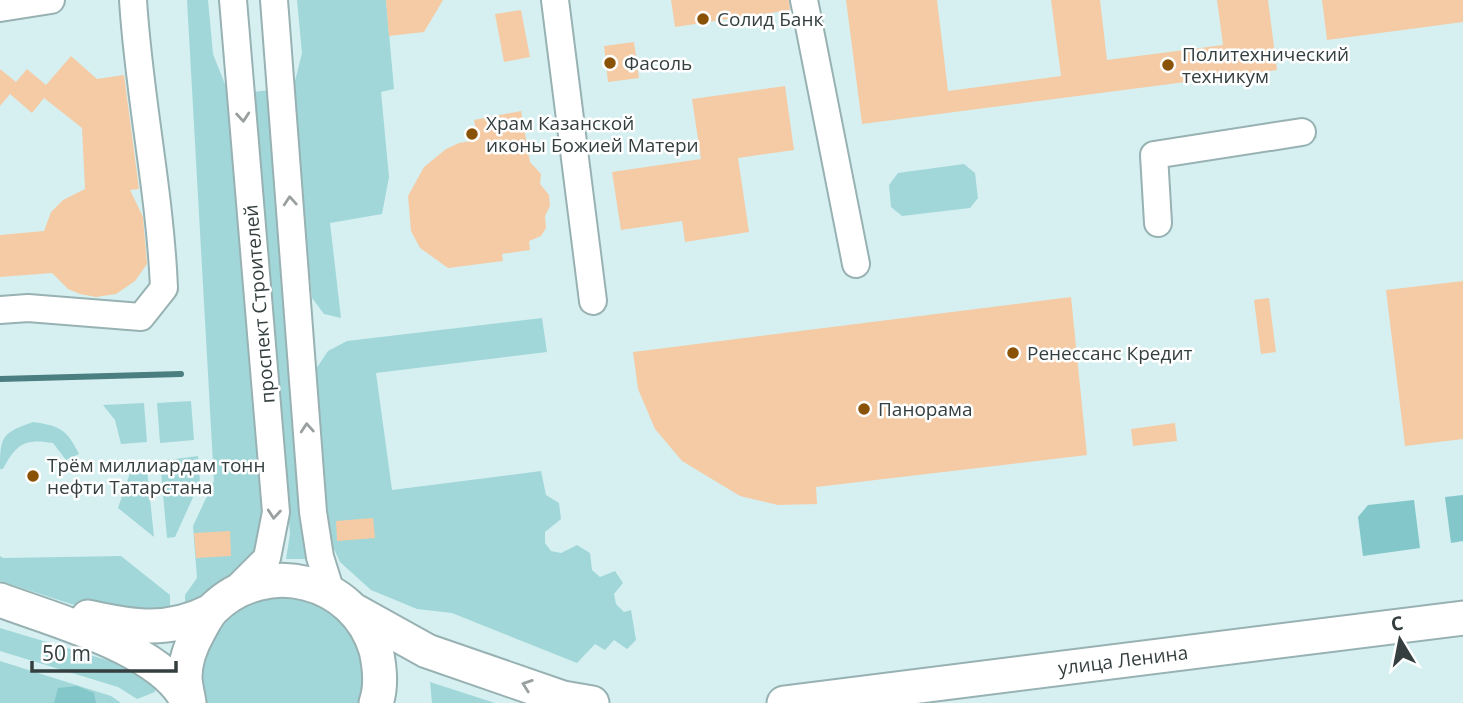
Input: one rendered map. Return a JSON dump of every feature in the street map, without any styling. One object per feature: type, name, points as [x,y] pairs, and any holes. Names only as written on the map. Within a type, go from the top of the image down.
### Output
[{"type":"main road","points":[[0,599],[130,626],[164,626],[189,622],[265,580],[300,581],[343,601],[427,651],[562,698],[593,703]]},
{"type":"main road","points":[[0,599],[141,655],[163,670],[183,692],[188,703]]},
{"type":"main road","points":[[343,601],[371,634],[380,667],[376,703]]},
{"type":"main road","points":[[188,703],[185,677],[189,648],[221,602]]},
{"type":"main road","name":"улица Ленина","points":[[784,703],[1463,618]]},
{"type":"street","points":[[0,8],[51,0]]},
{"type":"street","points":[[0,310],[28,308],[141,317],[164,288],[162,236],[137,58],[133,0]]},
{"type":"street","name":"проспект Строителей","points":[[221,602],[267,558],[276,512],[233,0]]},
{"type":"street","name":"проспект Строителей","points":[[274,0],[313,512],[320,557],[343,601]]},
{"type":"street","points":[[555,0],[593,302]]},
{"type":"street","points":[[804,0],[856,264]]},
{"type":"street","points":[[240,77],[280,73]]},
{"type":"street","points":[[1158,223],[1154,155],[1302,132]]},
{"type":"shaded area","points":[[187,0],[208,0],[213,54],[232,102],[264,507],[258,551],[240,573],[185,610],[185,595],[197,578],[193,526],[214,481]]},
{"type":"shaded area","points":[[297,0],[386,0],[394,89],[381,92],[389,177],[382,214],[330,223],[341,318],[324,314],[312,298],[292,93],[302,53]]},
{"type":"shaded area","points":[[269,90],[310,559],[286,559],[290,534],[254,92]]},
{"type":"shaded area","points":[[964,164],[975,173],[978,198],[970,208],[902,216],[891,207],[889,185],[898,173]]},
{"type":"shaded area","points":[[542,318],[547,352],[376,373],[392,490],[541,471],[546,495],[559,503],[561,519],[545,532],[545,543],[551,551],[561,553],[577,545],[590,553],[592,570],[600,577],[615,571],[623,583],[614,594],[616,604],[624,612],[631,610],[636,640],[627,649],[614,640],[605,650],[595,644],[577,663],[452,613],[417,609],[371,590],[340,562],[330,540],[316,369],[328,351],[347,341]]},
{"type":"shaded area","points":[[191,401],[194,440],[160,443],[157,403]]},
{"type":"shaded area","points":[[144,403],[147,442],[121,444],[115,420],[103,405]]},
{"type":"shaded area","points":[[33,422],[62,430],[71,439],[79,454],[66,460],[53,443],[28,442],[17,448],[3,469],[0,469],[5,437],[15,429]]},
{"type":"shaded area","points":[[198,456],[200,482],[175,537],[167,538],[160,461]]},
{"type":"shaded area","points":[[146,460],[154,537],[118,508],[130,473],[128,462]]},
{"type":"shaded area","points":[[1463,495],[1463,541],[1451,543],[1445,497]]},
{"type":"shaded area","points":[[1414,500],[1420,548],[1363,556],[1358,517],[1368,505]]},
{"type":"shaded area","points":[[0,556],[121,556],[170,595],[170,617],[140,620],[71,604],[0,581]]},
{"type":"shaded area","points":[[298,593],[338,615],[356,637],[363,670],[358,703],[205,703],[200,684],[201,658],[210,634],[248,599]]},
{"type":"shaded area","points":[[0,628],[120,664],[156,679],[155,692],[137,699],[118,687],[0,651]]},
{"type":"shaded area","points":[[0,661],[111,696],[121,703],[0,703]]},
{"type":"shaded area","points":[[430,682],[495,703],[432,703]]},
{"type":"shaded area","points":[[77,686],[94,693],[96,703],[54,703],[58,688]]},
{"type":"building","points":[[386,0],[443,0],[424,32],[389,36]]},
{"type":"building","name":"Солид Банк","points":[[671,0],[789,0],[790,10],[675,27]]},
{"type":"building","name":"Политехнический техникум","points":[[846,0],[937,0],[948,91],[1061,76],[1051,0],[1100,0],[1107,60],[1223,45],[1217,0],[1268,0],[1277,70],[862,124]]},
{"type":"building","points":[[1322,0],[1463,0],[1463,22],[1327,40]]},
{"type":"building","points":[[521,10],[530,57],[504,62],[495,14]]},
{"type":"building","points":[[634,42],[639,78],[608,82],[604,46]]},
{"type":"building","points":[[71,56],[97,79],[124,75],[139,189],[130,190],[143,217],[147,264],[135,281],[116,294],[96,297],[68,289],[52,273],[0,277],[0,235],[44,231],[51,212],[63,200],[85,189],[82,128],[44,98],[32,113],[10,94],[0,106],[0,69],[16,82],[27,69],[46,85]]},
{"type":"building","points":[[785,86],[794,150],[738,158],[749,232],[685,242],[682,221],[621,230],[612,172],[701,159],[692,99]]},
{"type":"building","points":[[521,111],[530,162],[541,174],[540,184],[549,195],[546,228],[541,236],[529,241],[530,250],[502,254],[503,261],[448,268],[420,248],[411,231],[408,196],[424,167],[446,149],[459,143],[478,140],[474,120]]},
{"type":"building","points":[[1463,281],[1463,439],[1405,446],[1386,290]]},
{"type":"building","name":"Панорама","points":[[1071,297],[1087,455],[816,487],[817,504],[778,505],[740,496],[682,461],[655,429],[638,389],[633,352]]},
{"type":"building","points":[[1269,298],[1276,352],[1261,354],[1254,300]]},
{"type":"building","points":[[1175,423],[1177,441],[1133,446],[1131,429]]},
{"type":"building","points":[[373,518],[375,538],[337,541],[336,521]]},
{"type":"building","points":[[230,531],[231,556],[196,558],[194,533]]},
{"type":"waterway","points":[[0,379],[181,374]]},
{"type":"place","name":"Солид Банк","points":[[703,19]]},
{"type":"place","name":"Фасоль","points":[[610,63]]},
{"type":"place","name":"Политехнический техникум","points":[[1168,65]]},
{"type":"place","name":"Храм Казанской иконы Божией Матери","points":[[472,134]]},
{"type":"place","name":"Ренессанс Кредит","points":[[1013,353]]},
{"type":"place","name":"Панорама","points":[[864,409]]},
{"type":"place","name":"Трём миллиардам тонн нефти Татарстана","points":[[33,476]]}]
